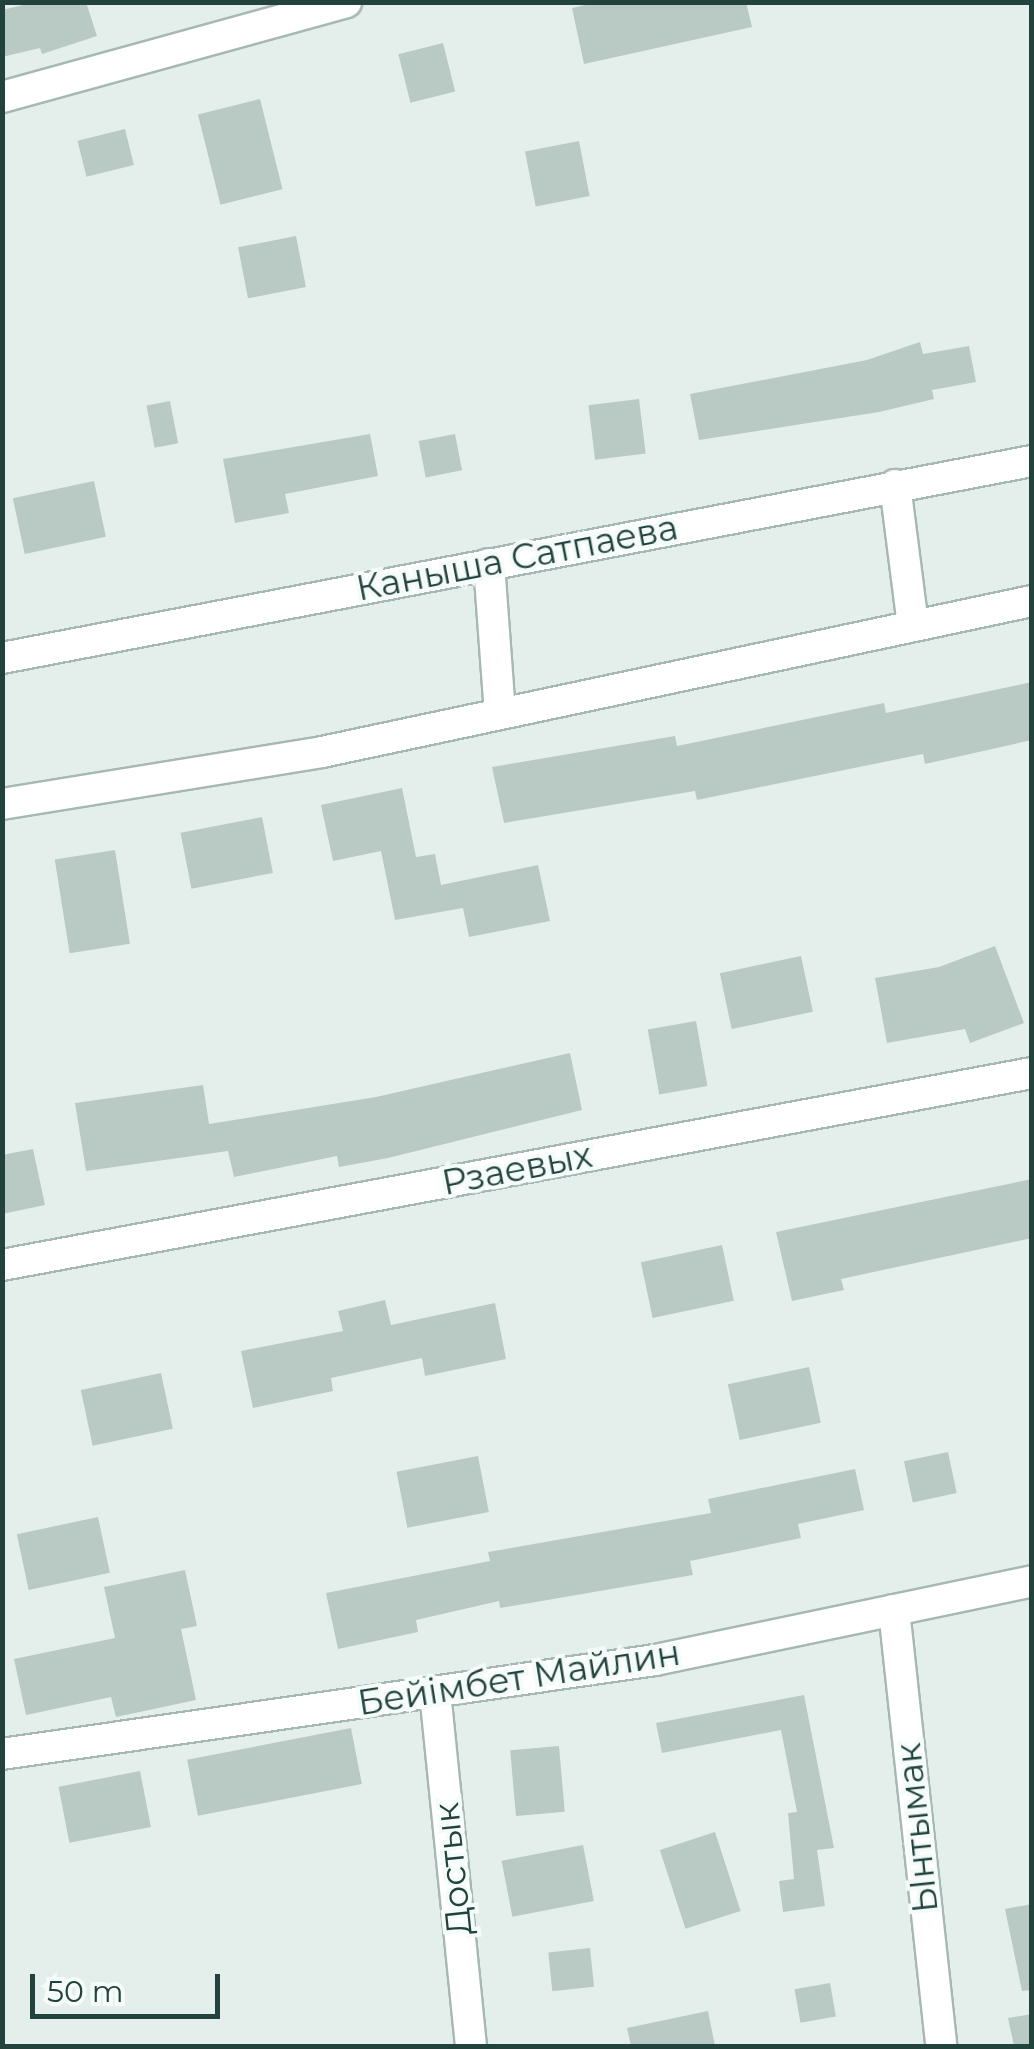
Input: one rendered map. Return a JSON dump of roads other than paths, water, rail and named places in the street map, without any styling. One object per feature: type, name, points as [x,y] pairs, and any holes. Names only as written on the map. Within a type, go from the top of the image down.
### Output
[{"type":"street","points":[[2,97],[346,2]]},
{"type":"street","name":"Каныша Сатпаева","points":[[2,658],[1032,461]]},
{"type":"street","points":[[894,485],[913,626]]},
{"type":"street","points":[[488,564],[500,714]]},
{"type":"street","points":[[2,804],[322,752],[1032,601]]},
{"type":"street","name":"Рзаевых","points":[[2,1266],[1032,1072]]},
{"type":"street","name":"Бейімбет Майлин","points":[[2,1754],[655,1660],[1032,1581]]},
{"type":"street","name":"Ынтымак","points":[[894,1610],[941,2046]]},
{"type":"street","name":"Достык","points":[[435,1692],[471,2046]]}]
